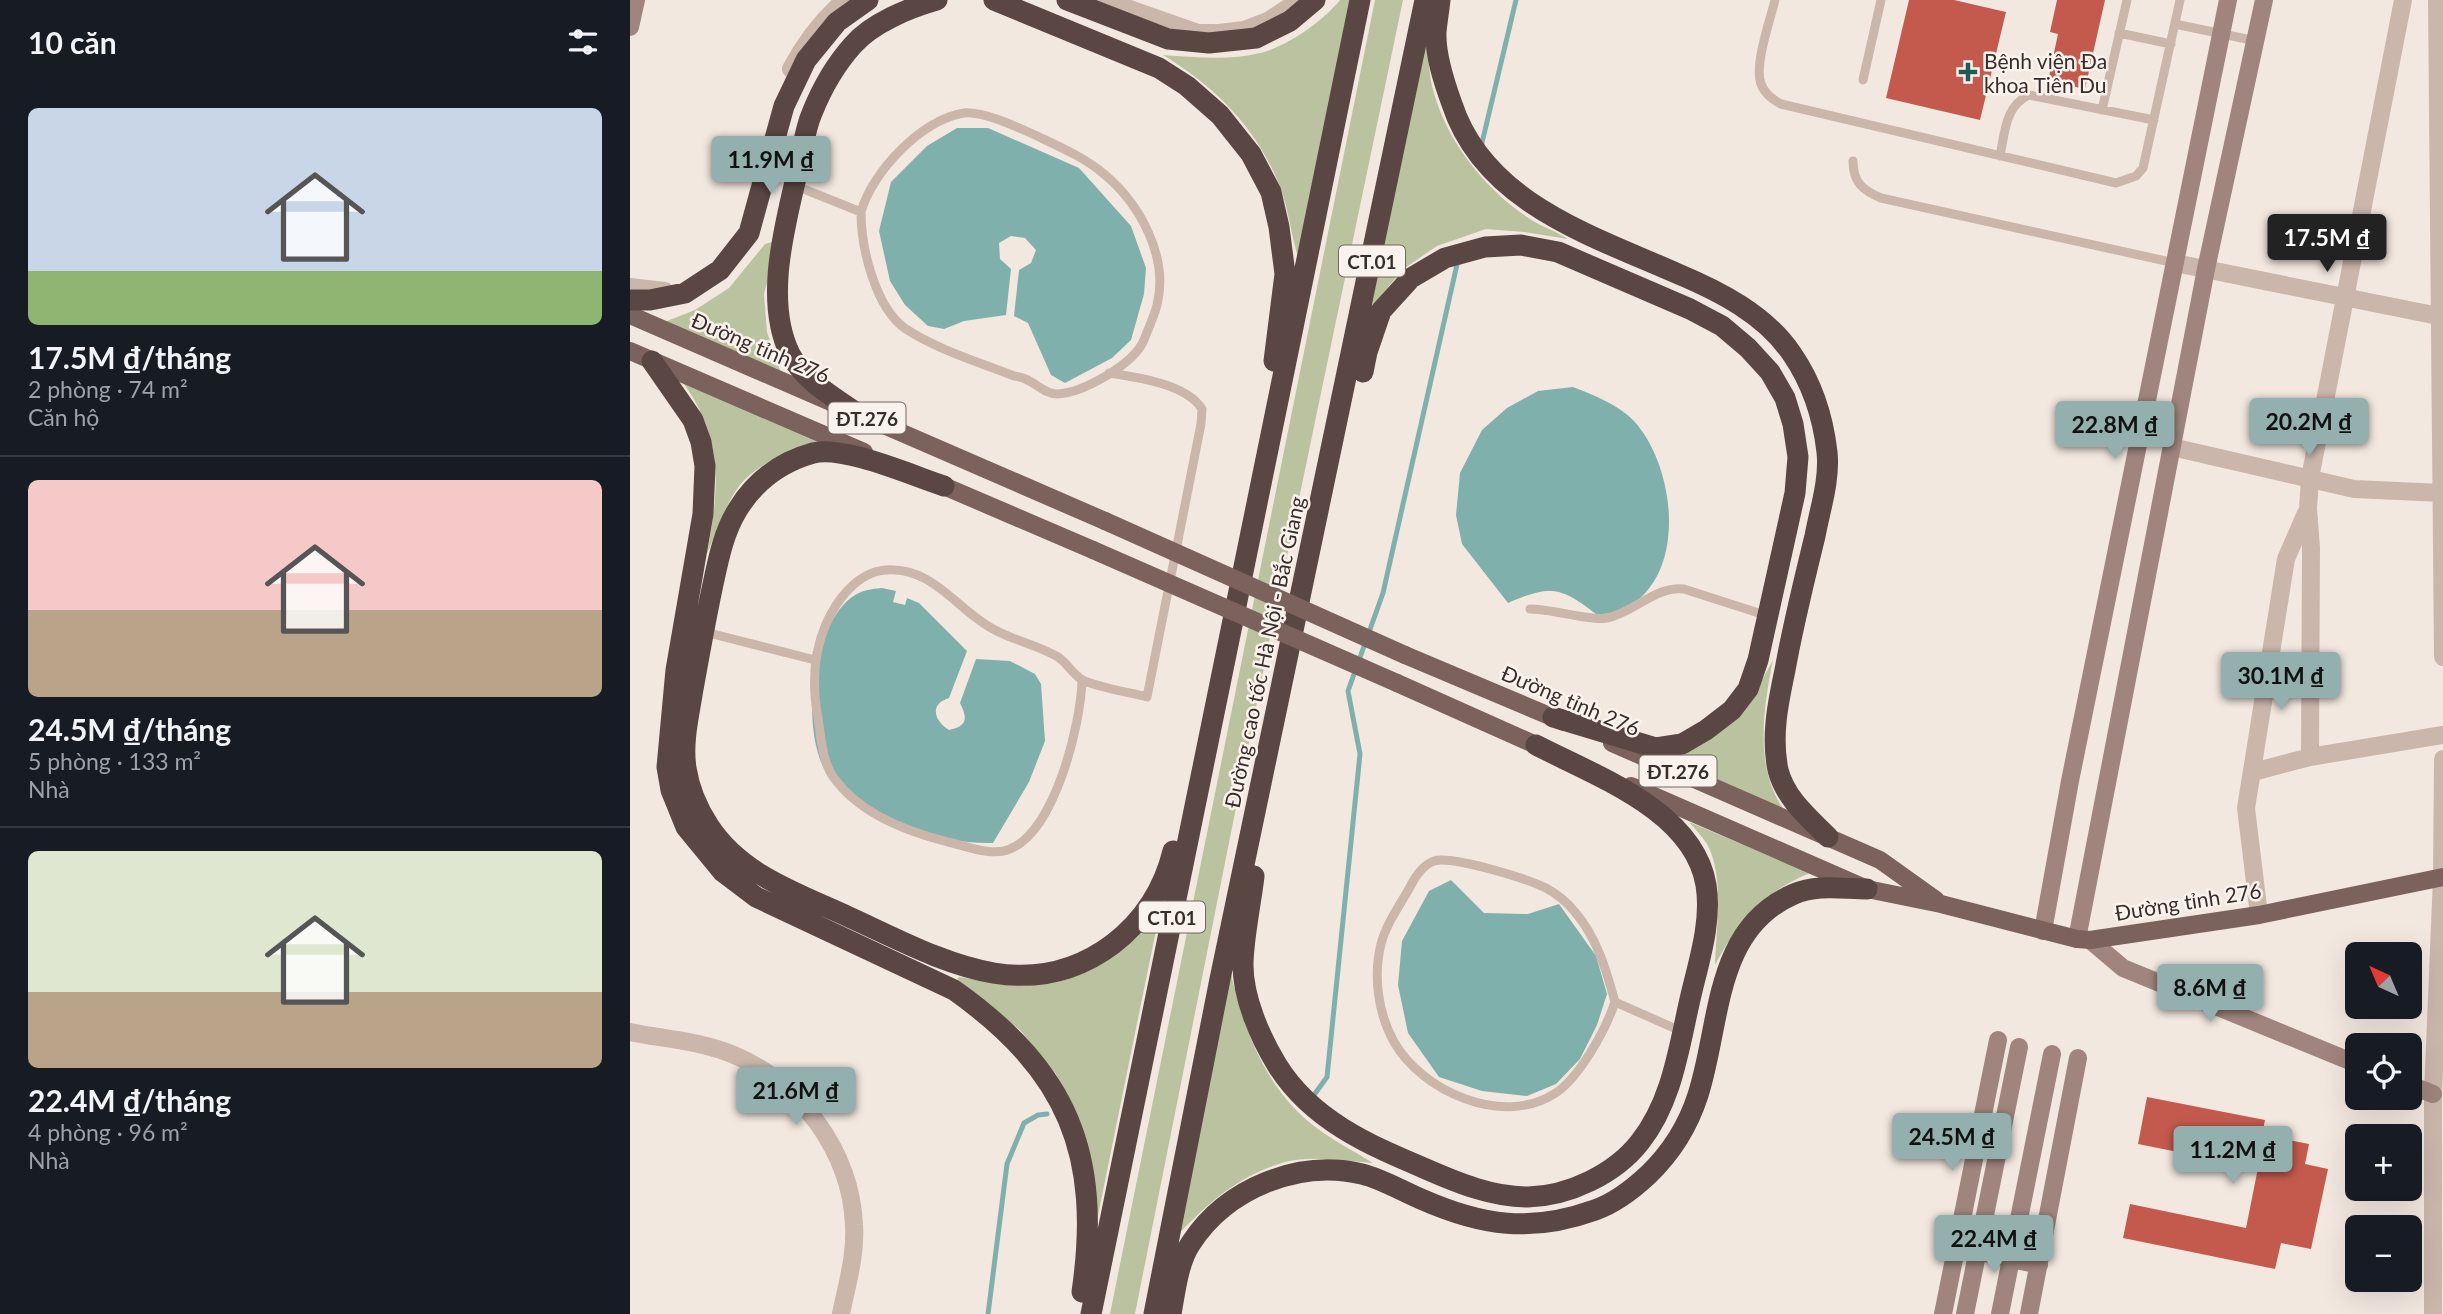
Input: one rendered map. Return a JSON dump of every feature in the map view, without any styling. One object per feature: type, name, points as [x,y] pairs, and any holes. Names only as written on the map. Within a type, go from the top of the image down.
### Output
[{"type":"highway","points":[[630,300],[650,300],[685,293],[720,270],[749,233],[784,106],[806,60],[836,22],[867,0]]},
{"type":"highway","points":[[858,414],[812,382],[791,356],[780,328],[777,293],[782,247],[810,116],[830,74],[855,42],[892,16],[937,0]]},
{"type":"highway","points":[[994,0],[1147,63],[1187,86],[1220,115],[1251,154],[1271,192],[1285,274],[1255,520]]},
{"type":"highway","points":[[1067,0],[1168,39],[1209,43],[1256,38],[1290,21],[1315,0]]},
{"type":"highway","name":"Đường cao tốc Hà Nội - Bắc Giang","points":[[1091,1314],[1360,0]]},
{"type":"highway","name":"Đường cao tốc Hà Nội - Bắc Giang","points":[[1154,1314],[1220,979],[1425,0]]},
{"type":"highway","points":[[1440,0],[1436,34],[1444,80],[1456,118],[1476,155],[1536,208],[1570,226],[1701,283],[1738,303],[1770,329],[1791,352],[1811,384],[1820,413],[1827,454],[1824,495],[1786,664],[1774,732],[1779,772],[1793,802],[1828,837]]},
{"type":"highway","points":[[1315,521],[1356,404],[1367,352],[1381,311],[1411,278],[1445,258],[1485,247],[1521,245],[1558,252],[1690,309],[1722,326],[1748,348],[1770,372],[1785,398],[1793,424],[1798,457],[1795,492],[1758,660],[1748,689],[1732,710],[1706,730],[1682,744],[1656,748],[1553,717]]},
{"type":"highway","points":[[637,355],[693,420],[704,451],[706,480],[703,514],[676,670],[667,767],[671,790],[686,827],[723,872],[756,897],[957,992],[1012,1039],[1042,1073],[1072,1124],[1081,1159],[1085,1186],[1087,1250],[1079,1314]]},
{"type":"highway","points":[[944,486],[846,454],[816,452],[777,467],[749,494],[727,528],[703,631],[685,744],[686,768],[700,811],[720,841],[735,857],[762,877],[926,952],[971,969],[1024,977],[1044,975],[1079,965],[1124,935],[1144,914],[1157,894],[1169,868],[1193,769],[1218,690]]},
{"type":"highway","points":[[1270,745],[1243,966],[1248,997],[1260,1031],[1277,1065],[1298,1092],[1345,1132],[1377,1149],[1468,1187],[1527,1197],[1557,1194],[1586,1183],[1616,1165],[1639,1144],[1658,1117],[1670,1086],[1706,918],[1706,885],[1695,850],[1667,818],[1635,797],[1536,745]]},
{"type":"highway","points":[[1171,1314],[1178,1280],[1190,1245],[1216,1212],[1252,1189],[1289,1174],[1330,1170],[1364,1174],[1455,1214],[1498,1223],[1525,1225],[1559,1221],[1598,1210],[1631,1191],[1659,1164],[1682,1135],[1698,1096],[1729,962],[1745,932],[1768,909],[1795,893],[1821,887],[1867,889]]},
{"type":"main road","name":"Đường tỉnh 276","points":[[630,315],[1880,860],[1941,904]]},
{"type":"main road","points":[[637,355],[651,325]]},
{"type":"main road","name":"ĐT.276","points":[[637,355],[944,486]]},
{"type":"main road","name":"Đường tỉnh 276","points":[[944,486],[1867,889],[2084,939],[2259,915],[2442,877]]},
{"type":"street","points":[[630,27],[636,0]]},
{"type":"street","points":[[630,287],[671,291],[698,279],[723,256],[741,226],[774,109],[788,76],[802,47],[826,17],[845,0]]},
{"type":"street","points":[[1104,0],[1198,33],[1244,30],[1268,21],[1300,0]]},
{"type":"street","points":[[2043,931],[2070,781],[2228,0]]},
{"type":"street","points":[[2264,0],[2206,269],[2084,939],[2123,968],[2345,1059]]},
{"type":"street","points":[[2310,757],[2310,478],[2403,0]]},
{"type":"street","points":[[2437,0],[2442,317],[2443,657]]},
{"type":"street","points":[[2175,263],[2442,317]]},
{"type":"street","points":[[2172,447],[2354,489],[2442,493]]},
{"type":"street","points":[[2259,915],[2246,808],[2286,559],[2308,509]]},
{"type":"street","points":[[2253,772],[2310,757],[2443,735]]},
{"type":"street","points":[[2433,1314],[2443,759]]},
{"type":"street","points":[[630,1032],[733,1054],[783,1083],[821,1127],[840,1165],[853,1205],[853,1260],[841,1314]]},
{"type":"street","points":[[1943,1314],[1998,1040]]},
{"type":"street","points":[[1965,1314],[2019,1047]]},
{"type":"street","points":[[2000,1314],[2052,1054]]},
{"type":"street","points":[[2029,1314],[2078,1058]]},
{"type":"street","points":[[1957,1247],[2039,1265]]},
{"type":"lane","points":[[1775,0],[1758,72],[1761,86],[1781,104],[2116,183],[2136,176],[2143,168],[2179,0]]},
{"type":"lane","points":[[1863,80],[1881,0]]},
{"type":"lane","points":[[2102,110],[2127,0]]},
{"type":"lane","points":[[2175,24],[2256,41]]},
{"type":"lane","points":[[2119,33],[2171,44]]},
{"type":"lane","points":[[2000,156],[2009,114],[2014,105],[2029,95],[2154,120]]},
{"type":"lane","points":[[967,113],[1019,127],[1083,160],[1105,175],[1124,195],[1150,233],[1159,278],[1157,303],[1139,352],[1127,363],[1084,386],[1052,394],[1031,380],[1014,376],[931,342],[904,328],[887,309],[874,281],[861,225],[861,212],[872,187],[923,130],[947,118],[967,113]]},
{"type":"lane","points":[[1853,161],[1853,174],[1858,185],[1881,198],[2175,263]]},
{"type":"lane","points":[[794,186],[861,212]]},
{"type":"lane","points":[[1082,680],[1076,728],[1059,781],[1041,823],[1023,842],[1008,850],[994,852],[919,835],[850,796],[834,778],[827,764],[814,698],[815,660],[819,640],[834,607],[850,588],[869,576],[886,570],[916,575],[944,589],[994,630],[1044,649],[1062,659],[1082,680],[1147,697],[1203,416],[1198,402],[1183,393],[1138,377],[1108,373]]},
{"type":"lane","points":[[1530,609],[1605,618],[1627,612],[1660,592],[1672,588],[1684,589],[1768,616]]},
{"type":"lane","points":[[703,631],[815,660]]},
{"type":"lane","points":[[1615,1002],[1603,1030],[1580,1068],[1555,1094],[1519,1106],[1484,1105],[1451,1094],[1436,1084],[1411,1063],[1394,1043],[1378,997],[1381,944],[1414,879],[1431,862],[1439,859],[1461,861],[1523,879],[1547,889],[1574,911],[1598,946],[1615,1002],[1683,1032]]},
{"type":"green space","points":[[1340,0],[1352,0],[1298,257],[1282,192],[1258,144],[1232,110],[1200,80],[1163,55],[1224,58],[1271,50],[1304,32]]},
{"type":"green space","points":[[1375,0],[1403,0],[1267,652],[1135,1314],[1110,1314]]},
{"type":"green space","points":[[1426,31],[1431,79],[1438,106],[1468,161],[1513,207],[1568,239],[1486,229],[1437,246],[1402,270],[1371,308]]},
{"type":"green space","points":[[772,242],[777,246],[764,294],[767,332],[781,373],[662,323],[695,310],[729,288],[765,244]]},
{"type":"green space","points":[[678,376],[828,440],[778,458],[745,480],[728,504],[707,554],[716,482],[715,461],[704,419]]},
{"type":"green space","points":[[1773,660],[1764,720],[1765,761],[1769,780],[1788,815],[1659,759],[1756,691]]},
{"type":"green space","points":[[1689,822],[1810,873],[1778,889],[1765,899],[1733,934],[1715,965],[1718,903],[1716,872],[1707,844]]},
{"type":"green space","points":[[1162,901],[1095,1230],[1092,1180],[1081,1123],[1056,1074],[1020,1030],[957,979],[959,977],[1023,986],[1084,972],[1103,962],[1131,938]]},
{"type":"green space","points":[[1229,966],[1256,1051],[1278,1089],[1316,1128],[1373,1163],[1306,1159],[1268,1168],[1237,1183],[1174,1239]]},
{"type":"water","points":[[957,128],[988,128],[1079,168],[1131,226],[1146,268],[1144,294],[1131,340],[1112,358],[1065,383],[1051,375],[1028,323],[1014,316],[1019,270],[1031,263],[1036,250],[1025,238],[1011,236],[999,243],[1000,259],[1011,269],[1006,315],[964,321],[944,329],[928,326],[905,305],[890,281],[879,231],[891,182],[927,146]]},
{"type":"water","points":[[1573,387],[1613,405],[1634,421],[1649,442],[1660,467],[1667,495],[1669,524],[1666,552],[1656,577],[1640,598],[1612,613],[1596,614],[1573,598],[1554,591],[1534,593],[1508,603],[1462,544],[1456,515],[1460,473],[1482,430],[1507,408],[1538,391]]},
{"type":"water","points":[[882,588],[896,591],[893,602],[905,605],[907,598],[919,603],[967,651],[949,698],[936,708],[937,718],[949,730],[964,721],[960,703],[976,659],[1010,661],[1035,674],[1041,684],[1045,741],[1029,782],[993,843],[939,837],[905,825],[840,788],[823,767],[812,717],[813,688],[826,634],[837,612],[852,597],[863,591]]},
{"type":"water","points":[[1451,880],[1484,913],[1528,914],[1559,904],[1596,956],[1607,994],[1597,1025],[1580,1059],[1556,1084],[1527,1096],[1482,1091],[1439,1077],[1408,1033],[1398,985],[1402,941],[1429,891]]},
{"type":"building","points":[[1909,0],[1954,0],[2006,12],[1980,120],[1886,98]]},
{"type":"building","points":[[2057,0],[2105,0],[2085,89],[2048,81],[2058,34],[2050,32]]},
{"type":"building","points":[[2147,1097],[2265,1120],[2262,1135],[2309,1144],[2305,1164],[2328,1169],[2311,1249],[2281,1243],[2275,1269],[2123,1238],[2130,1204],[2246,1228],[2258,1168],[2138,1144]]},
{"type":"waterway","points":[[1481,147],[1516,0]]},
{"type":"waterway","points":[[1314,1095],[1327,1077],[1360,754],[1348,691],[1383,593],[1458,260]]},
{"type":"waterway","points":[[988,1314],[1007,1164],[1024,1123],[1038,1115],[1047,1114]]},
{"type":"place","name":"Bệnh viện Đa khoa Tiên Du","points":[[1968,72]]}]
